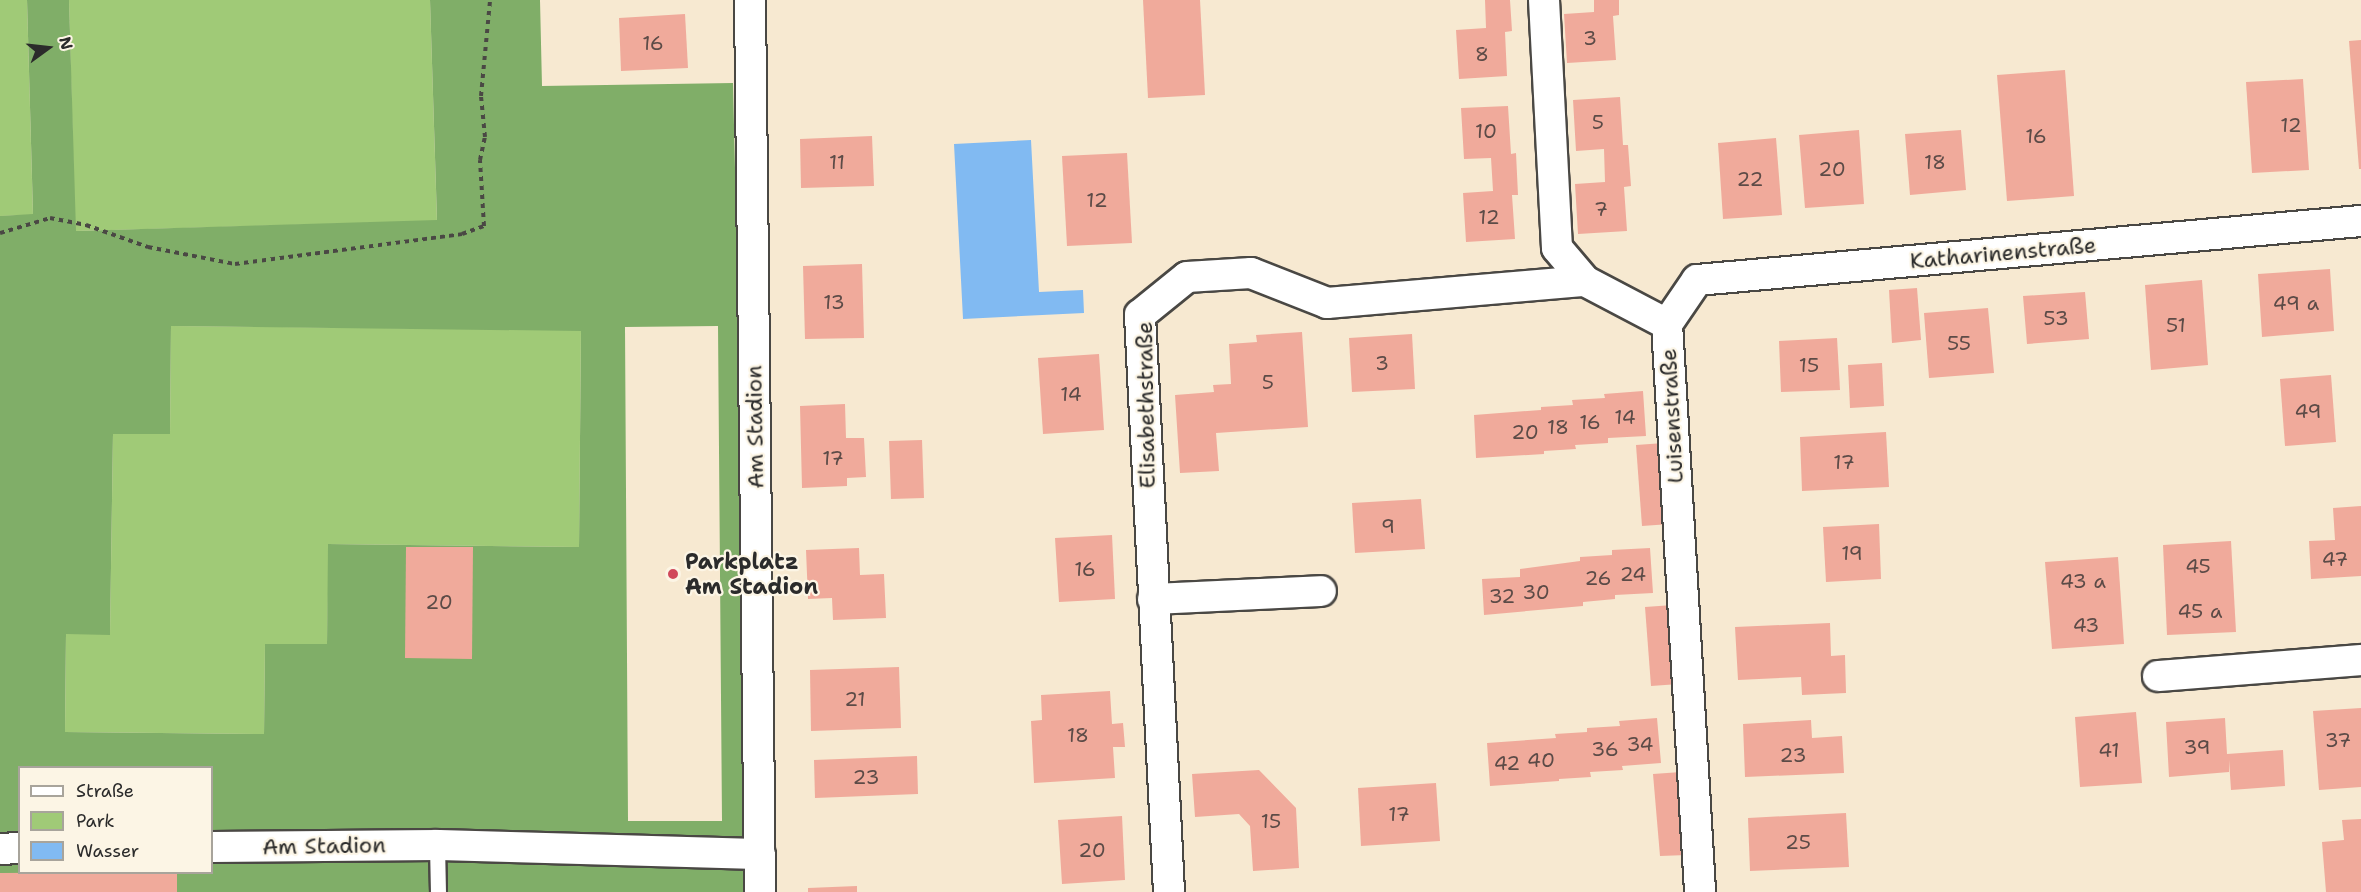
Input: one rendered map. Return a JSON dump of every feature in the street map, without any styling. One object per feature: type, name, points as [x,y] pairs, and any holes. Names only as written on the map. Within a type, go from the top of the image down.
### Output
[{"type":"street","name":"Am Stadion","points":[[750,0],[760,892]]},
{"type":"street","name":"Luisenstraße","points":[[1544,0],[1557,248],[1585,280],[1667,324],[1700,892]]},
{"type":"street","name":"Katharinenstraße","points":[[1667,324],[1697,280],[2361,221]]},
{"type":"street","name":"Elisabethstraße","points":[[1169,892],[1140,315],[1187,277],[1251,273],[1327,303],[1585,280]]},
{"type":"street","points":[[1154,599],[1321,591]]},
{"type":"street","points":[[2158,676],[2361,660]]},
{"type":"street","name":"Am Stadion","points":[[213,847],[437,845],[760,854]]},
{"type":"street","points":[[0,849],[18,848]]},
{"type":"lane","points":[[437,845],[438,892]]},
{"type":"path","points":[[0,233],[50,218],[86,225],[147,247],[235,264],[451,236],[484,226],[480,160],[485,138],[481,96],[490,0]]},
{"type":"green space","points":[[0,0],[27,0],[33,215],[0,216]]},
{"type":"green space","points":[[27,0],[69,0],[76,231],[437,220],[430,0],[540,0],[542,86],[733,83],[752,892],[0,892],[0,216],[33,214]],"holes":[[[171,326],[581,331],[579,547],[328,544],[327,644],[265,644],[264,734],[65,732],[66,634],[110,635],[113,434],[170,434]],[[718,326],[722,821],[628,821],[625,327]]]},
{"type":"green space","points":[[69,0],[430,0],[437,221],[75,231]]},
{"type":"green space","points":[[171,326],[581,330],[579,547],[329,544],[327,644],[265,644],[264,734],[65,732],[66,634],[110,634],[113,434],[170,434]]},
{"type":"water","points":[[1031,140],[1039,292],[1083,290],[1084,313],[963,319],[954,144]]},
{"type":"building","points":[[1143,0],[1200,0],[1205,95],[1148,98]]},
{"type":"building","points":[[1485,0],[1510,0],[1512,31],[1505,32],[1507,76],[1459,79],[1456,30],[1486,28]]},
{"type":"building","points":[[1594,0],[1619,0],[1619,15],[1613,16],[1616,60],[1567,63],[1564,14],[1594,12]]},
{"type":"building","points":[[685,14],[688,68],[621,71],[619,18]]},
{"type":"building","points":[[2361,40],[2361,169],[2359,169],[2349,41]]},
{"type":"building","points":[[2065,70],[2074,196],[2007,201],[1997,75]]},
{"type":"building","points":[[2303,79],[2309,170],[2252,173],[2246,82]]},
{"type":"building","points":[[1620,97],[1623,145],[1628,145],[1631,186],[1624,187],[1627,231],[1578,234],[1575,184],[1605,182],[1604,149],[1576,151],[1573,100]]},
{"type":"building","points":[[1508,106],[1511,154],[1516,153],[1518,195],[1512,195],[1515,239],[1466,242],[1463,193],[1493,191],[1491,158],[1464,159],[1461,108]]},
{"type":"building","points":[[1859,130],[1864,204],[1805,208],[1799,135]]},
{"type":"building","points":[[1961,130],[1966,190],[1910,195],[1905,134]]},
{"type":"building","points":[[872,136],[874,186],[801,188],[800,139]]},
{"type":"building","points":[[1776,138],[1782,215],[1723,219],[1718,143]]},
{"type":"building","points":[[1127,153],[1132,243],[1067,246],[1062,156]]},
{"type":"building","points":[[862,264],[864,338],[805,339],[803,266]]},
{"type":"building","points":[[2330,269],[2334,331],[2262,337],[2258,274]]},
{"type":"building","points":[[2202,280],[2208,365],[2151,370],[2145,285]]},
{"type":"building","points":[[1917,288],[1921,340],[1892,343],[1889,290]]},
{"type":"building","points":[[2085,292],[2089,339],[2027,344],[2023,296]]},
{"type":"building","points":[[1988,308],[1994,373],[1929,378],[1924,313]]},
{"type":"building","points":[[1302,332],[1308,427],[1216,433],[1219,471],[1180,473],[1175,395],[1214,392],[1213,385],[1231,384],[1229,344],[1257,342],[1256,335]]},
{"type":"building","points":[[1412,334],[1415,389],[1352,392],[1349,338]]},
{"type":"building","points":[[1837,338],[1840,390],[1781,392],[1779,341]]},
{"type":"building","points":[[1099,354],[1104,430],[1043,434],[1038,358]]},
{"type":"building","points":[[1882,363],[1884,406],[1850,408],[1848,365]]},
{"type":"building","points":[[2331,375],[2336,442],[2285,446],[2280,379]]},
{"type":"building","points":[[1643,391],[1646,436],[1608,438],[1608,443],[1575,445],[1576,449],[1544,451],[1544,454],[1476,458],[1474,415],[1541,410],[1541,407],[1573,405],[1572,400],[1605,398],[1604,394]]},
{"type":"building","points":[[845,404],[846,438],[864,438],[866,477],[847,478],[847,486],[802,488],[800,406]]},
{"type":"building","points":[[1886,432],[1889,487],[1802,491],[1800,437]]},
{"type":"building","points":[[922,440],[924,498],[891,499],[889,441]]},
{"type":"building","points":[[1664,443],[1670,524],[1642,526],[1636,445]]},
{"type":"building","points":[[1421,499],[1425,549],[1355,553],[1352,503]]},
{"type":"building","points":[[2361,506],[2361,576],[2311,579],[2309,541],[2335,540],[2333,508]]},
{"type":"building","points":[[1879,524],[1881,579],[1826,582],[1823,527]]},
{"type":"building","points":[[1112,535],[1115,599],[1059,602],[1055,538]]},
{"type":"building","points":[[2231,541],[2236,632],[2167,635],[2163,545]]},
{"type":"building","points":[[406,547],[473,547],[472,659],[405,658]]},
{"type":"building","points":[[859,548],[860,575],[884,574],[886,618],[833,620],[832,598],[808,599],[806,550]]},
{"type":"building","points":[[1650,548],[1653,593],[1615,595],[1615,599],[1583,602],[1583,606],[1484,615],[1482,579],[1520,577],[1520,569],[1580,561],[1580,557],[1612,555],[1612,550]]},
{"type":"building","points":[[2118,557],[2124,644],[2052,649],[2045,562]]},
{"type":"building","points":[[1673,605],[1679,684],[1651,686],[1645,607]]},
{"type":"building","points":[[1830,623],[1831,656],[1845,655],[1846,693],[1802,695],[1801,677],[1738,680],[1735,627]]},
{"type":"building","points":[[899,667],[901,728],[811,731],[810,670]]},
{"type":"building","points":[[1110,691],[1112,724],[1123,723],[1125,747],[1113,747],[1115,778],[1034,783],[1031,721],[1042,720],[1041,695]]},
{"type":"building","points":[[2361,708],[2361,787],[2319,790],[2313,711]]},
{"type":"building","points":[[2136,712],[2142,783],[2080,787],[2075,717]]},
{"type":"building","points":[[1657,718],[1661,763],[1622,766],[1623,770],[1590,772],[1591,777],[1490,786],[1487,743],[1556,738],[1555,734],[1587,732],[1587,728],[1620,726],[1619,721]]},
{"type":"building","points":[[2225,718],[2227,754],[2283,750],[2285,786],[2231,790],[2229,760],[2229,772],[2169,777],[2166,722]]},
{"type":"building","points":[[1811,720],[1812,738],[1842,736],[1844,773],[1745,777],[1743,724]]},
{"type":"building","points":[[917,756],[918,794],[815,798],[814,760]]},
{"type":"building","points":[[1259,770],[1296,808],[1299,868],[1253,871],[1250,826],[1239,814],[1195,817],[1192,774]]},
{"type":"building","points":[[1681,772],[1687,855],[1660,856],[1653,774]]},
{"type":"building","points":[[1436,783],[1440,841],[1361,846],[1358,788]]},
{"type":"building","points":[[1846,813],[1849,867],[1750,871],[1748,818]]},
{"type":"building","points":[[1122,816],[1125,880],[1062,884],[1058,820]]},
{"type":"building","points":[[2361,819],[2361,892],[2326,892],[2322,842],[2344,840],[2342,820]]},
{"type":"building","points":[[0,873],[177,874],[177,892],[0,892]]},
{"type":"building","points":[[857,886],[857,892],[808,892],[808,888]]},
{"type":"place","name":"Parkplatz Am Stadion","points":[[673,574]]}]
